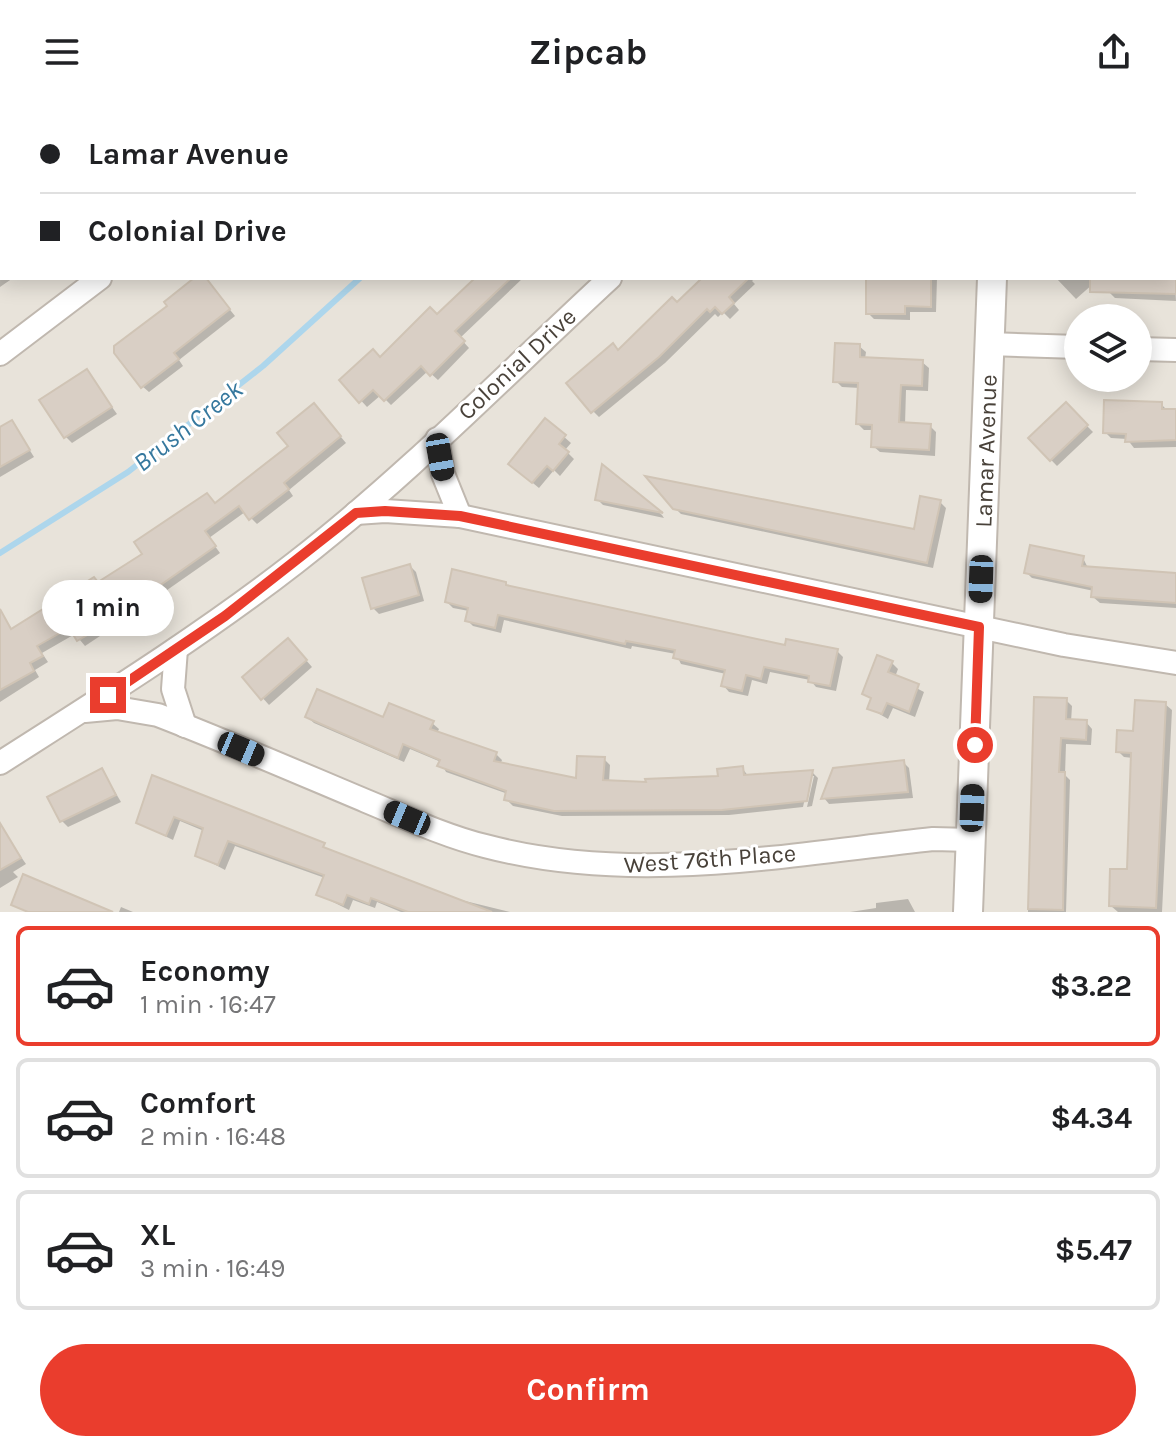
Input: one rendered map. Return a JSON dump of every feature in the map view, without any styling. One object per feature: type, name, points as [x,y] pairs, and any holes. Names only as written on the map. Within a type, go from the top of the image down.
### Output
[{"type":"street","name":"Colonial Drive","points":[[0,763],[85,711],[225,616],[356,513],[608,280]]},
{"type":"street","name":"Lamar Avenue","points":[[968,912],[992,280]]},
{"type":"street","points":[[0,354],[79,287]]},
{"type":"street","points":[[989,344],[1064,347]]},
{"type":"street","points":[[1152,349],[1176,350]]},
{"type":"street","points":[[437,439],[443,474],[460,516]]},
{"type":"street","points":[[356,513],[385,511],[460,516],[979,627],[1176,663]]},
{"type":"street","points":[[176,649],[173,689],[185,726]]},
{"type":"street","name":"West 76th Place","points":[[85,711],[136,711],[185,726],[435,830],[484,846],[543,859],[621,867],[682,866],[933,839],[971,840]]},
{"type":"shaded area","points":[[0,280],[1176,280],[1176,912],[0,912]]},
{"type":"building","points":[[192,280],[208,280],[230,309],[174,353],[179,359],[141,388],[114,353],[114,346],[167,306],[164,302]]},
{"type":"building","points":[[473,280],[509,280],[455,331],[465,341],[430,376],[421,366],[384,401],[373,390],[359,403],[339,380],[373,349],[380,357],[430,307],[437,314]]},
{"type":"building","points":[[700,280],[747,280],[729,297],[734,303],[722,314],[715,307],[710,312],[707,309],[659,357],[591,413],[566,383],[613,343],[618,350],[672,297],[677,302]]},
{"type":"building","points":[[866,280],[931,280],[931,307],[905,306],[905,314],[866,314]]},
{"type":"building","points":[[1090,280],[1176,280],[1176,294],[1090,292]]},
{"type":"building","points":[[835,343],[860,344],[860,357],[923,360],[922,386],[901,385],[899,422],[931,424],[929,450],[871,447],[872,425],[856,424],[858,383],[833,382]]},
{"type":"building","points":[[87,369],[112,407],[64,438],[39,400]]},
{"type":"building","points":[[1104,400],[1162,402],[1162,409],[1176,409],[1176,440],[1125,442],[1126,434],[1103,433]]},
{"type":"building","points":[[1066,402],[1088,425],[1050,461],[1028,438]]},
{"type":"building","points":[[314,403],[341,436],[284,483],[289,489],[249,520],[239,506],[205,531],[216,546],[142,598],[133,584],[86,614],[96,630],[77,641],[69,628],[37,646],[43,656],[30,663],[34,671],[0,690],[0,609],[11,629],[94,577],[98,582],[142,554],[134,542],[207,493],[215,503],[288,446],[277,433]]},
{"type":"building","points":[[545,418],[566,435],[559,444],[569,452],[553,471],[547,466],[532,483],[508,464]]},
{"type":"building","points":[[12,420],[30,450],[0,467],[0,427]]},
{"type":"building","points":[[602,464],[663,513],[595,500]]},
{"type":"building","points":[[645,476],[914,529],[920,496],[941,500],[927,563],[673,509]]},
{"type":"building","points":[[1030,545],[1084,556],[1082,566],[1176,573],[1176,603],[1091,597],[1092,587],[1024,573]]},
{"type":"building","points":[[410,564],[419,595],[371,609],[362,578]]},
{"type":"building","points":[[452,569],[506,582],[506,585],[785,645],[786,639],[838,649],[830,686],[808,682],[809,676],[764,667],[761,679],[746,675],[742,691],[721,686],[725,670],[673,658],[675,650],[626,641],[625,644],[498,615],[495,628],[465,621],[468,608],[445,602]]},
{"type":"building","points":[[288,638],[307,660],[261,700],[242,677]]},
{"type":"building","points":[[877,655],[893,661],[888,672],[919,684],[909,712],[887,703],[882,714],[867,709],[871,698],[862,694]]},
{"type":"building","points":[[317,689],[383,717],[389,703],[434,721],[430,729],[497,752],[494,761],[576,778],[577,756],[605,757],[603,780],[646,782],[645,779],[718,776],[717,769],[743,766],[744,775],[813,770],[807,801],[722,810],[554,811],[504,800],[506,791],[437,766],[440,760],[403,744],[398,758],[305,717]]},
{"type":"building","points":[[1034,697],[1067,698],[1066,719],[1087,720],[1086,740],[1061,738],[1059,772],[1065,772],[1063,910],[1028,909]]},
{"type":"building","points":[[1135,700],[1166,702],[1156,908],[1109,906],[1110,869],[1127,869],[1131,753],[1116,752],[1117,730],[1133,731]]},
{"type":"building","points":[[904,760],[908,792],[821,799],[833,768]]},
{"type":"building","points":[[102,768],[116,795],[60,822],[47,797]]},
{"type":"building","points":[[152,775],[325,843],[323,847],[492,912],[408,912],[371,898],[369,904],[347,895],[343,905],[316,895],[324,875],[228,841],[218,865],[195,856],[203,828],[174,817],[166,836],[136,823]]},
{"type":"building","points":[[0,823],[21,858],[0,870]]},
{"type":"building","points":[[23,874],[113,912],[28,912],[11,905]]},
{"type":"waterway","name":"Brush Creek","points":[[0,553],[128,472],[263,366],[358,280]]},
{"type":"route","points":[[108,695],[225,616],[356,513],[417,512],[460,516],[555,539],[979,627],[975,745]]}]
